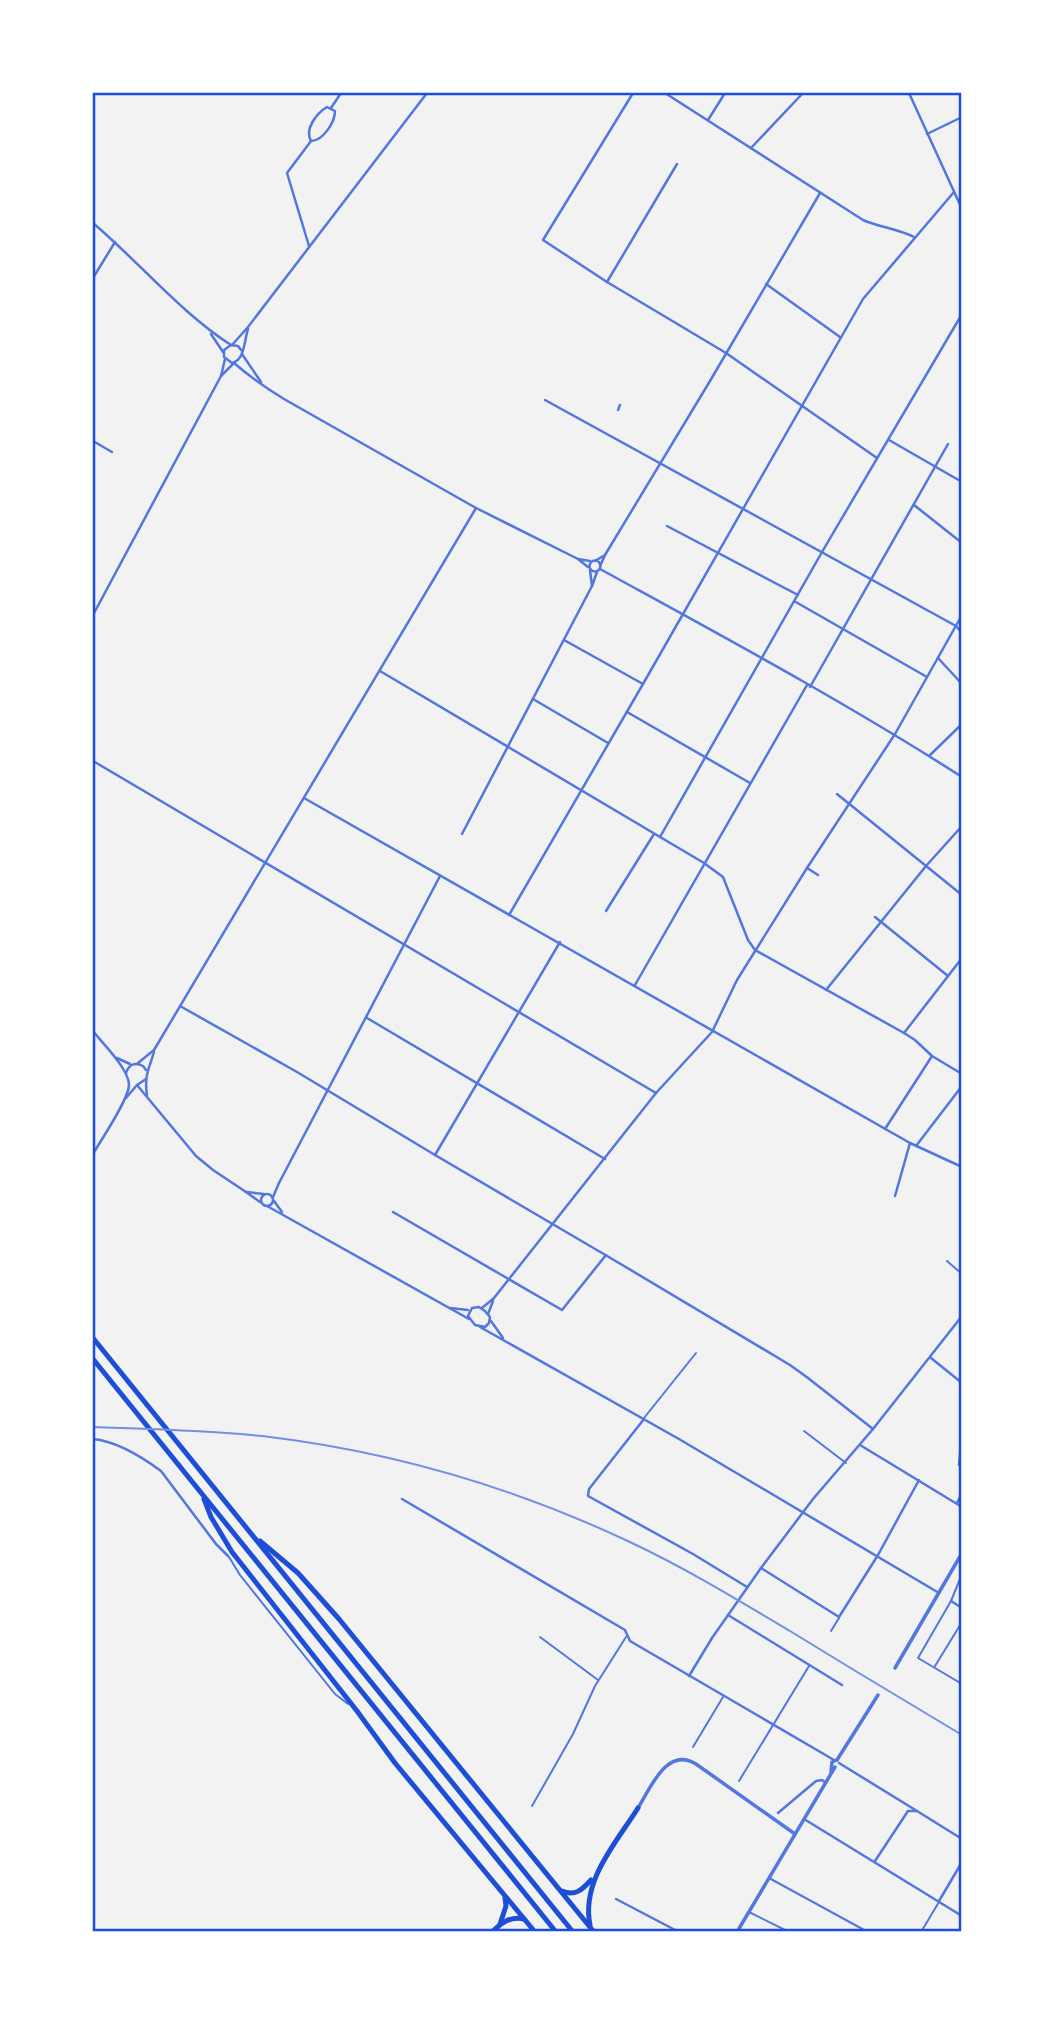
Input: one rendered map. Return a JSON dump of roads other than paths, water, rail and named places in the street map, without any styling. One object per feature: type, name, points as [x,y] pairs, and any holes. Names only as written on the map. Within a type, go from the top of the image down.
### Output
[{"type":"highway","points":[[93,1339],[573,1932]]},
{"type":"highway","points":[[93,1359],[556,1932]]},
{"type":"highway","points":[[202,1494],[230,1554],[357,1711],[395,1763],[535,1932]]},
{"type":"highway","points":[[250,1533],[313,1589],[592,1930]]},
{"type":"highway","points":[[556,1886],[573,1894],[582,1890],[598,1872],[638,1808]]},
{"type":"highway","points":[[592,1930],[587,1904],[598,1872]]},
{"type":"highway","points":[[500,1924],[506,1906],[504,1895]]},
{"type":"highway","points":[[492,1932],[500,1924],[517,1917],[524,1919]]},
{"type":"street","points":[[331,108],[341,93]]},
{"type":"street","points":[[224,353],[248,327],[427,93]]},
{"type":"street","points":[[633,93],[543,240],[607,282],[726,353],[877,457]]},
{"type":"street","points":[[665,93],[863,220],[914,237]]},
{"type":"street","points":[[708,120],[725,93]]},
{"type":"street","points":[[751,148],[803,93]]},
{"type":"street","points":[[909,93],[962,209]]},
{"type":"street","points":[[309,247],[287,173],[311,141],[319,140],[335,118],[335,111],[331,108],[322,110],[308,130],[311,141]]},
{"type":"street","points":[[927,134],[962,117]]},
{"type":"street","points":[[607,282],[677,164]]},
{"type":"street","points":[[509,915],[863,299],[954,192]]},
{"type":"street","points":[[461,834],[592,586],[605,555],[820,193]]},
{"type":"street","points":[[93,223],[209,331],[231,345],[238,346],[261,382],[284,399],[476,508],[578,559],[593,572],[599,569]]},
{"type":"street","points":[[93,278],[115,242]]},
{"type":"street","points":[[766,285],[840,337]]},
{"type":"street","points":[[660,837],[822,552],[962,314]]},
{"type":"street","points":[[221,376],[239,361],[248,327]]},
{"type":"street","points":[[93,615],[221,376],[224,353],[209,331]]},
{"type":"street","points":[[225,359],[234,363],[253,380],[261,382]]},
{"type":"street","points":[[545,400],[956,626],[962,633]]},
{"type":"street","points":[[618,410],[620,405]]},
{"type":"street","points":[[888,439],[962,482]]},
{"type":"street","points":[[93,441],[112,452]]},
{"type":"street","points":[[635,985],[948,444]]},
{"type":"street","points":[[914,505],[962,543]]},
{"type":"street","points":[[148,1099],[146,1070],[154,1049],[476,508]]},
{"type":"street","points":[[667,526],[798,596]]},
{"type":"street","points":[[592,586],[590,562],[605,555]]},
{"type":"street","points":[[578,559],[594,561]]},
{"type":"street","points":[[594,561],[599,569],[895,734],[962,777]]},
{"type":"street","points":[[794,601],[927,677]]},
{"type":"street","points":[[482,1308],[494,1297],[656,1094],[712,1032],[737,980],[807,867],[895,734],[962,615]]},
{"type":"street","points":[[564,640],[643,684]]},
{"type":"street","points":[[938,657],[962,684]]},
{"type":"street","points":[[380,671],[705,863],[723,877],[748,940],[755,950],[904,1033],[932,1056],[962,1074]]},
{"type":"street","points":[[532,698],[608,743]]},
{"type":"street","points":[[627,712],[750,783]]},
{"type":"street","points":[[929,756],[962,724]]},
{"type":"street","points":[[93,761],[656,1094]]},
{"type":"street","points":[[837,794],[962,895]]},
{"type":"street","points":[[304,798],[915,1146],[962,1167]]},
{"type":"street","points":[[826,990],[926,866],[962,826]]},
{"type":"street","points":[[606,911],[654,834]]},
{"type":"street","points":[[807,867],[818,875]]},
{"type":"street","points":[[267,1206],[271,1205],[278,1183],[440,876]]},
{"type":"street","points":[[875,917],[948,976]]},
{"type":"street","points":[[435,1156],[559,942]]},
{"type":"street","points":[[904,1033],[962,958]]},
{"type":"street","points":[[180,1006],[790,1364],[873,1429]]},
{"type":"street","points":[[367,1018],[605,1159]]},
{"type":"street","points":[[93,1031],[126,1073],[129,1082],[126,1098]]},
{"type":"street","points":[[114,1057],[131,1065],[138,1063],[154,1049]]},
{"type":"street","points":[[885,1129],[932,1056]]},
{"type":"street","points":[[138,1063],[146,1070]]},
{"type":"street","points":[[126,1073],[131,1065]]},
{"type":"street","points":[[93,1154],[126,1098],[146,1078]]},
{"type":"street","points":[[129,1082],[138,1085],[196,1156],[262,1203],[644,1419],[939,1592]]},
{"type":"street","points":[[915,1146],[962,1086]]},
{"type":"street","points":[[895,1196],[910,1143]]},
{"type":"street","points":[[262,1203],[261,1197],[278,1183]]},
{"type":"street","points":[[246,1192],[271,1194],[285,1214]]},
{"type":"street","points":[[393,1212],[562,1310],[606,1255]]},
{"type":"street","points":[[488,1314],[494,1297]]},
{"type":"street","points":[[447,1307],[470,1310],[475,1307],[482,1308],[505,1341]]},
{"type":"street","points":[[469,1319],[470,1310]]},
{"type":"street","points":[[689,1676],[761,1568],[962,1316]]},
{"type":"street","points":[[480,1327],[491,1321]]},
{"type":"street","points":[[930,1358],[962,1383]]},
{"type":"street","points":[[644,1419],[589,1489],[588,1496],[747,1587]]},
{"type":"street","points":[[962,1434],[959,1465],[962,1467]]},
{"type":"street","points":[[93,1439],[108,1441],[161,1471],[216,1544],[230,1554]]},
{"type":"street","points":[[860,1445],[962,1507]]},
{"type":"street","points":[[761,1568],[839,1618],[878,1555],[919,1480]]},
{"type":"street","points":[[957,1503],[962,1493]]},
{"type":"street","points":[[402,1499],[625,1630],[630,1641],[824,1754],[835,1764],[962,1839]]},
{"type":"street","points":[[895,1668],[962,1553]]},
{"type":"street","points":[[951,1601],[962,1608]]},
{"type":"street","points":[[728,1615],[842,1685]]},
{"type":"street","points":[[737,1932],[878,1695]]},
{"type":"street","points":[[638,1808],[666,1766],[678,1759],[686,1759],[794,1834]]},
{"type":"street","points":[[778,1813],[816,1781],[826,1783]]},
{"type":"street","points":[[904,1804],[908,1811]]},
{"type":"street","points":[[908,1811],[917,1811]]},
{"type":"street","points":[[874,1861],[908,1811]]},
{"type":"street","points":[[804,1819],[962,1916]]},
{"type":"street","points":[[939,1901],[962,1862]]},
{"type":"street","points":[[616,1899],[679,1932]]},
{"type":"lane","points":[[947,1261],[962,1274]]},
{"type":"lane","points":[[644,1419],[696,1353]]},
{"type":"lane","points":[[804,1431],[846,1463]]},
{"type":"lane","points":[[962,1574],[951,1601],[918,1658],[962,1684]]},
{"type":"lane","points":[[831,1631],[839,1618]]},
{"type":"lane","points":[[934,1667],[962,1622]]},
{"type":"lane","points":[[532,1806],[573,1734],[598,1681],[627,1636]]},
{"type":"lane","points":[[540,1637],[598,1681]]},
{"type":"lane","points":[[739,1781],[810,1665]]},
{"type":"lane","points":[[693,1747],[723,1697]]},
{"type":"lane","points":[[769,1877],[866,1931]]},
{"type":"lane","points":[[921,1932],[939,1901]]},
{"type":"lane","points":[[748,1912],[789,1932]]},
{"type":"railway","points":[[93,1427],[220,1432],[310,1443],[405,1462],[498,1489],[588,1523],[673,1563],[962,1735]]}]
